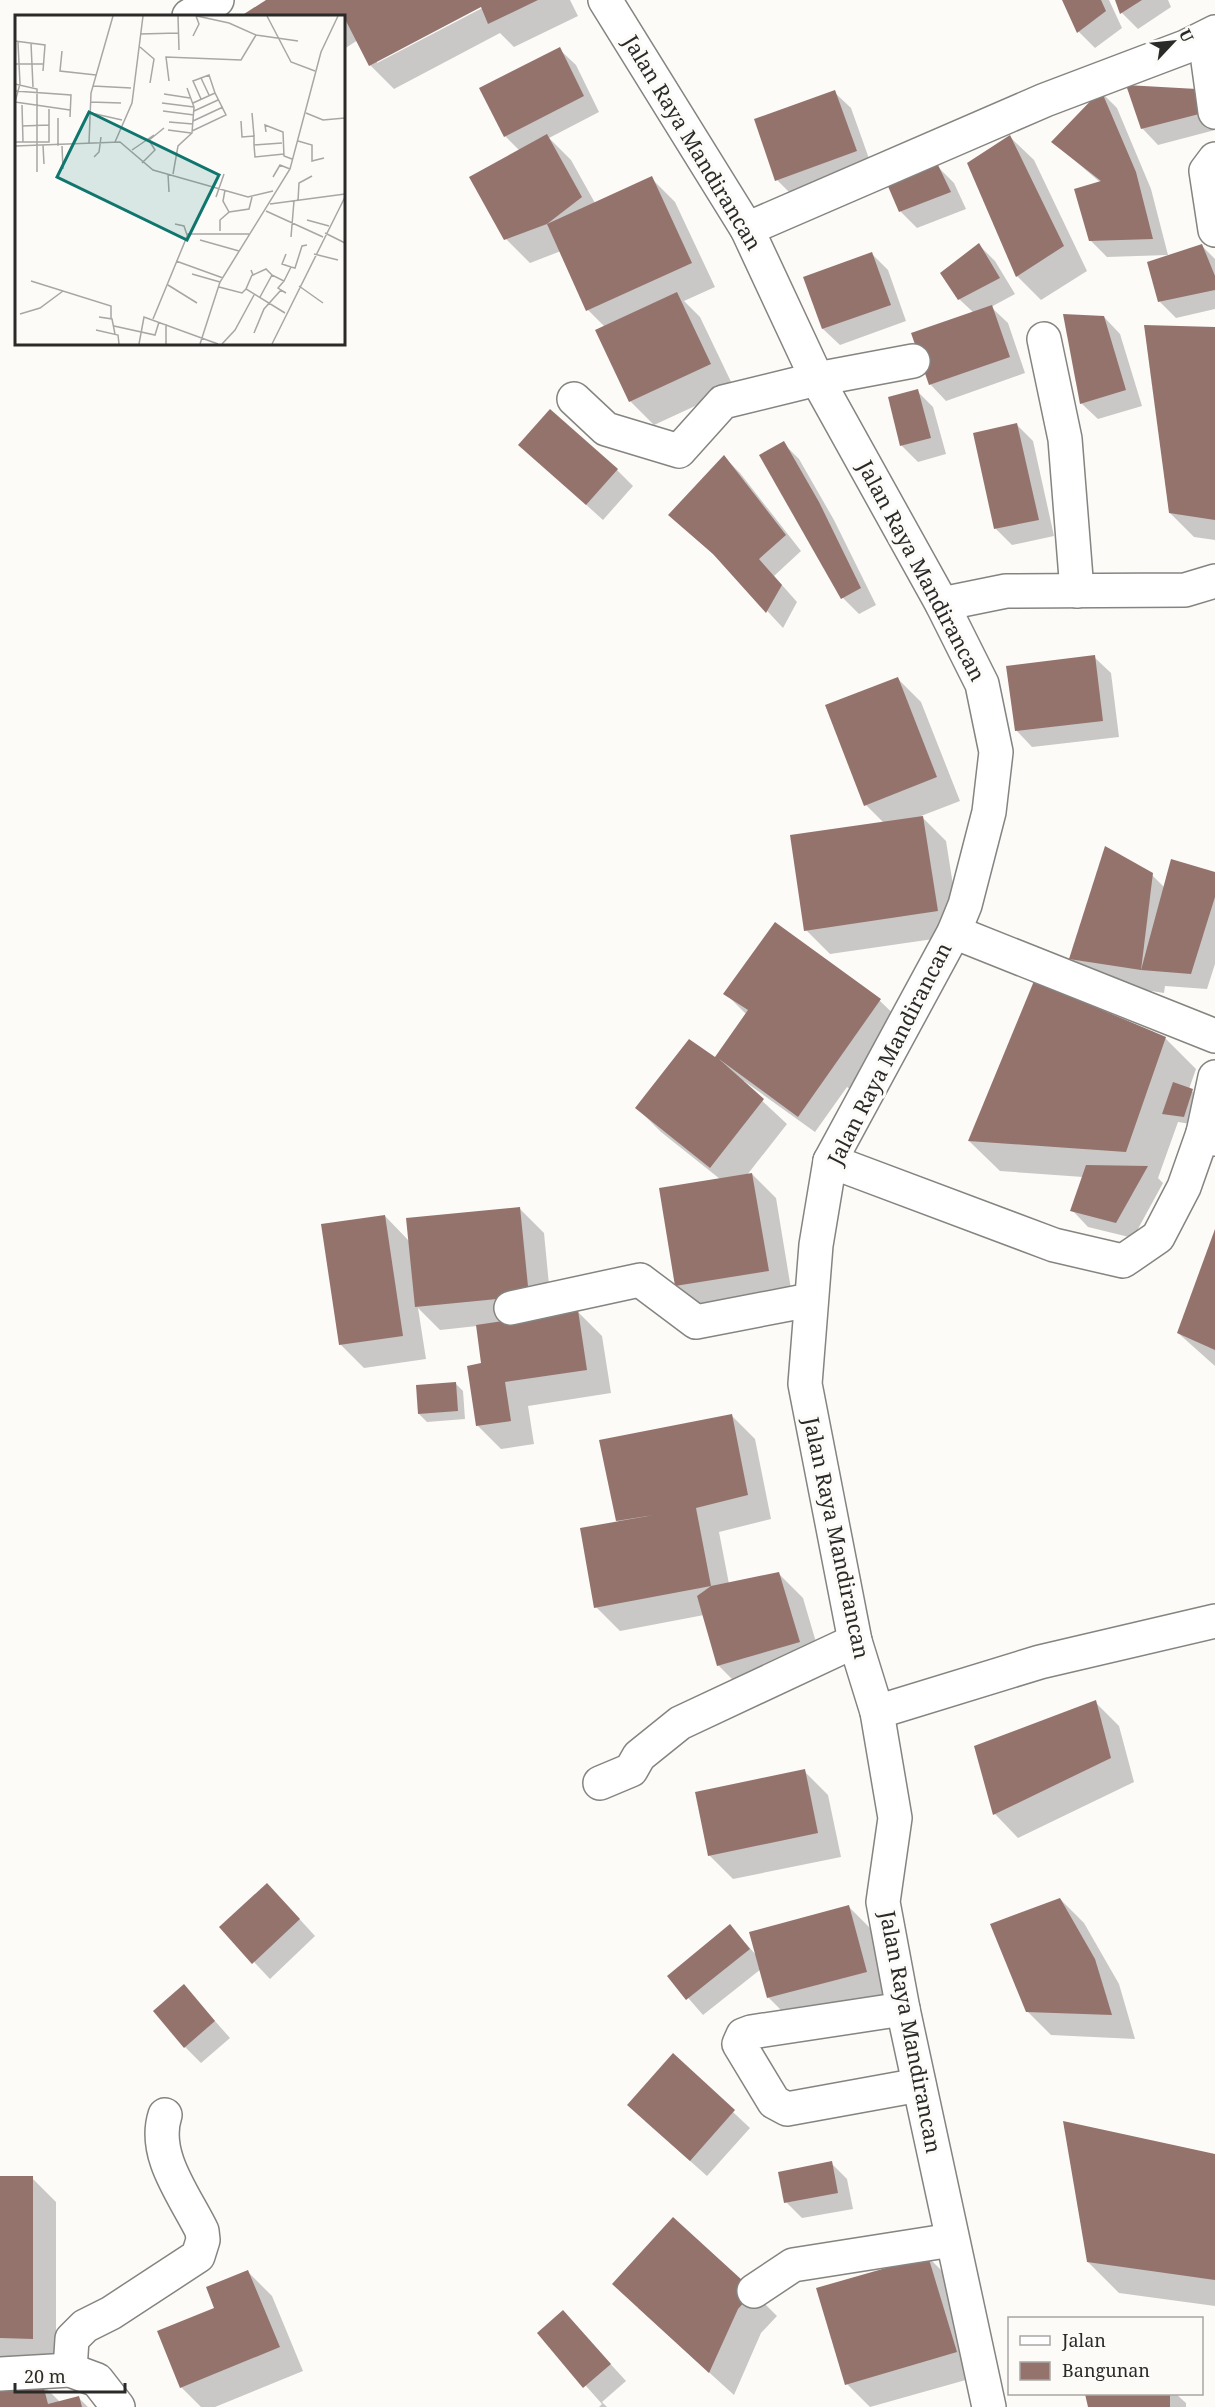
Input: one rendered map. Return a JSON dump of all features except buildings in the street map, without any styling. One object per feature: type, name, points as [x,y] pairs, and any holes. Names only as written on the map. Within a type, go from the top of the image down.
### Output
[{"type":"street","points":[[191,15],[218,0]]},
{"type":"street","name":"Jalan Raya Mandirancan","points":[[605,0],[747,229],[817,380],[942,604],[982,684],[996,752],[989,812],[964,905],[954,932],[830,1161],[816,1245],[805,1384],[855,1641],[877,1712],[895,1818],[883,1902],[903,2009],[989,2407]]},
{"type":"street","points":[[747,229],[1045,100],[1210,36],[1215,112]]},
{"type":"street","points":[[1215,159],[1206,171],[1215,230]]},
{"type":"street","points":[[1044,339],[1065,439],[1077,591]]},
{"type":"street","points":[[574,399],[606,429],[679,452],[723,402],[913,361]]},
{"type":"street","points":[[942,604],[1006,591],[1138,588],[1185,590],[1215,581]]},
{"type":"street","points":[[954,932],[1215,1036]]},
{"type":"street","points":[[830,1161],[1054,1245],[1123,1261],[1158,1237],[1184,1187],[1209,1136],[1215,1077]]},
{"type":"street","points":[[511,1308],[640,1280],[696,1322],[810,1300]]},
{"type":"street","points":[[877,1712],[1040,1662],[1215,1621]]},
{"type":"street","points":[[600,1783],[631,1770],[639,1756],[680,1723],[855,1641]]},
{"type":"street","points":[[903,2009],[751,2032],[743,2035],[739,2044],[774,2102],[788,2109],[919,2085]]},
{"type":"street","points":[[70,2370],[72,2339],[85,2326],[111,2313],[198,2256],[203,2240],[202,2231],[170,2171],[160,2130],[165,2115]]},
{"type":"street","points":[[754,2291],[793,2265],[952,2240]]},
{"type":"street","points":[[0,2374],[70,2370],[97,2380],[118,2407]]}]
